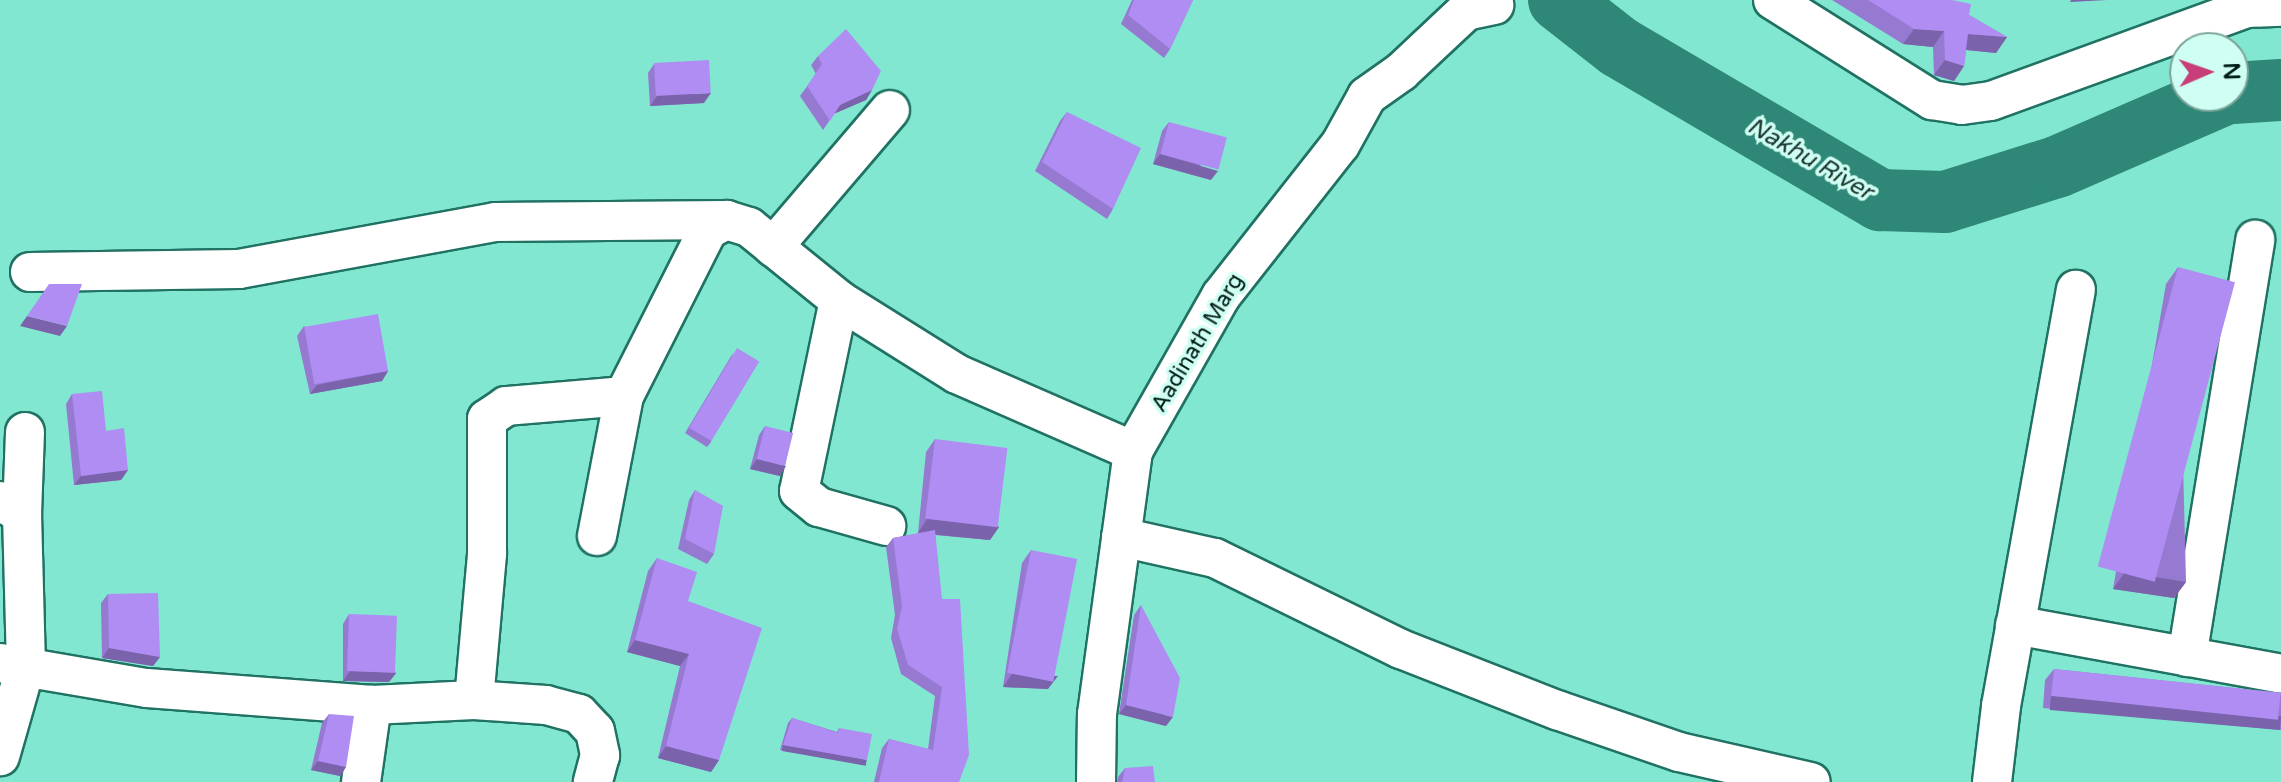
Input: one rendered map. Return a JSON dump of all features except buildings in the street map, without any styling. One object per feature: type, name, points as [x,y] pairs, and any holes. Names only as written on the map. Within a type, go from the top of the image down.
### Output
[{"type":"street","points":[[1773,0],[1932,100],[1962,105],[1991,101],[2246,8],[2281,7]]},
{"type":"street","name":"Aadinath Marg","points":[[1096,782],[1097,714],[1133,451],[1221,296],[1340,145],[1367,96],[1401,72],[1466,11],[1494,5]]},
{"type":"street","points":[[773,247],[890,110]]},
{"type":"street","points":[[30,272],[239,269],[495,222],[726,220],[749,227],[839,300],[957,374],[1133,451]]},
{"type":"street","points":[[597,536],[624,396],[708,230],[726,220]]},
{"type":"street","points":[[2187,657],[2255,240]]},
{"type":"street","points":[[1992,782],[2015,625],[2076,290]]},
{"type":"street","points":[[839,300],[799,491],[819,507],[886,526]]},
{"type":"street","points":[[474,700],[487,553],[487,419],[506,406],[624,396]]},
{"type":"street","points":[[0,756],[13,664],[11,508],[25,432]]},
{"type":"street","points":[[1121,537],[1215,558],[1401,649],[1557,710],[1679,752],[1811,782]]},
{"type":"street","points":[[2015,625],[2281,674]]},
{"type":"street","points":[[13,664],[147,688],[372,705],[474,700],[546,705],[579,714],[595,731],[600,755],[593,782]]},
{"type":"street","points":[[361,782],[372,705]]},
{"type":"waterway","name":"Nakhu River","points":[[1559,0],[1619,47],[1880,200],[1945,202],[2057,167],[2183,112]]},
{"type":"waterway","name":"Nakhu River","points":[[2249,92],[2281,90]]}]
